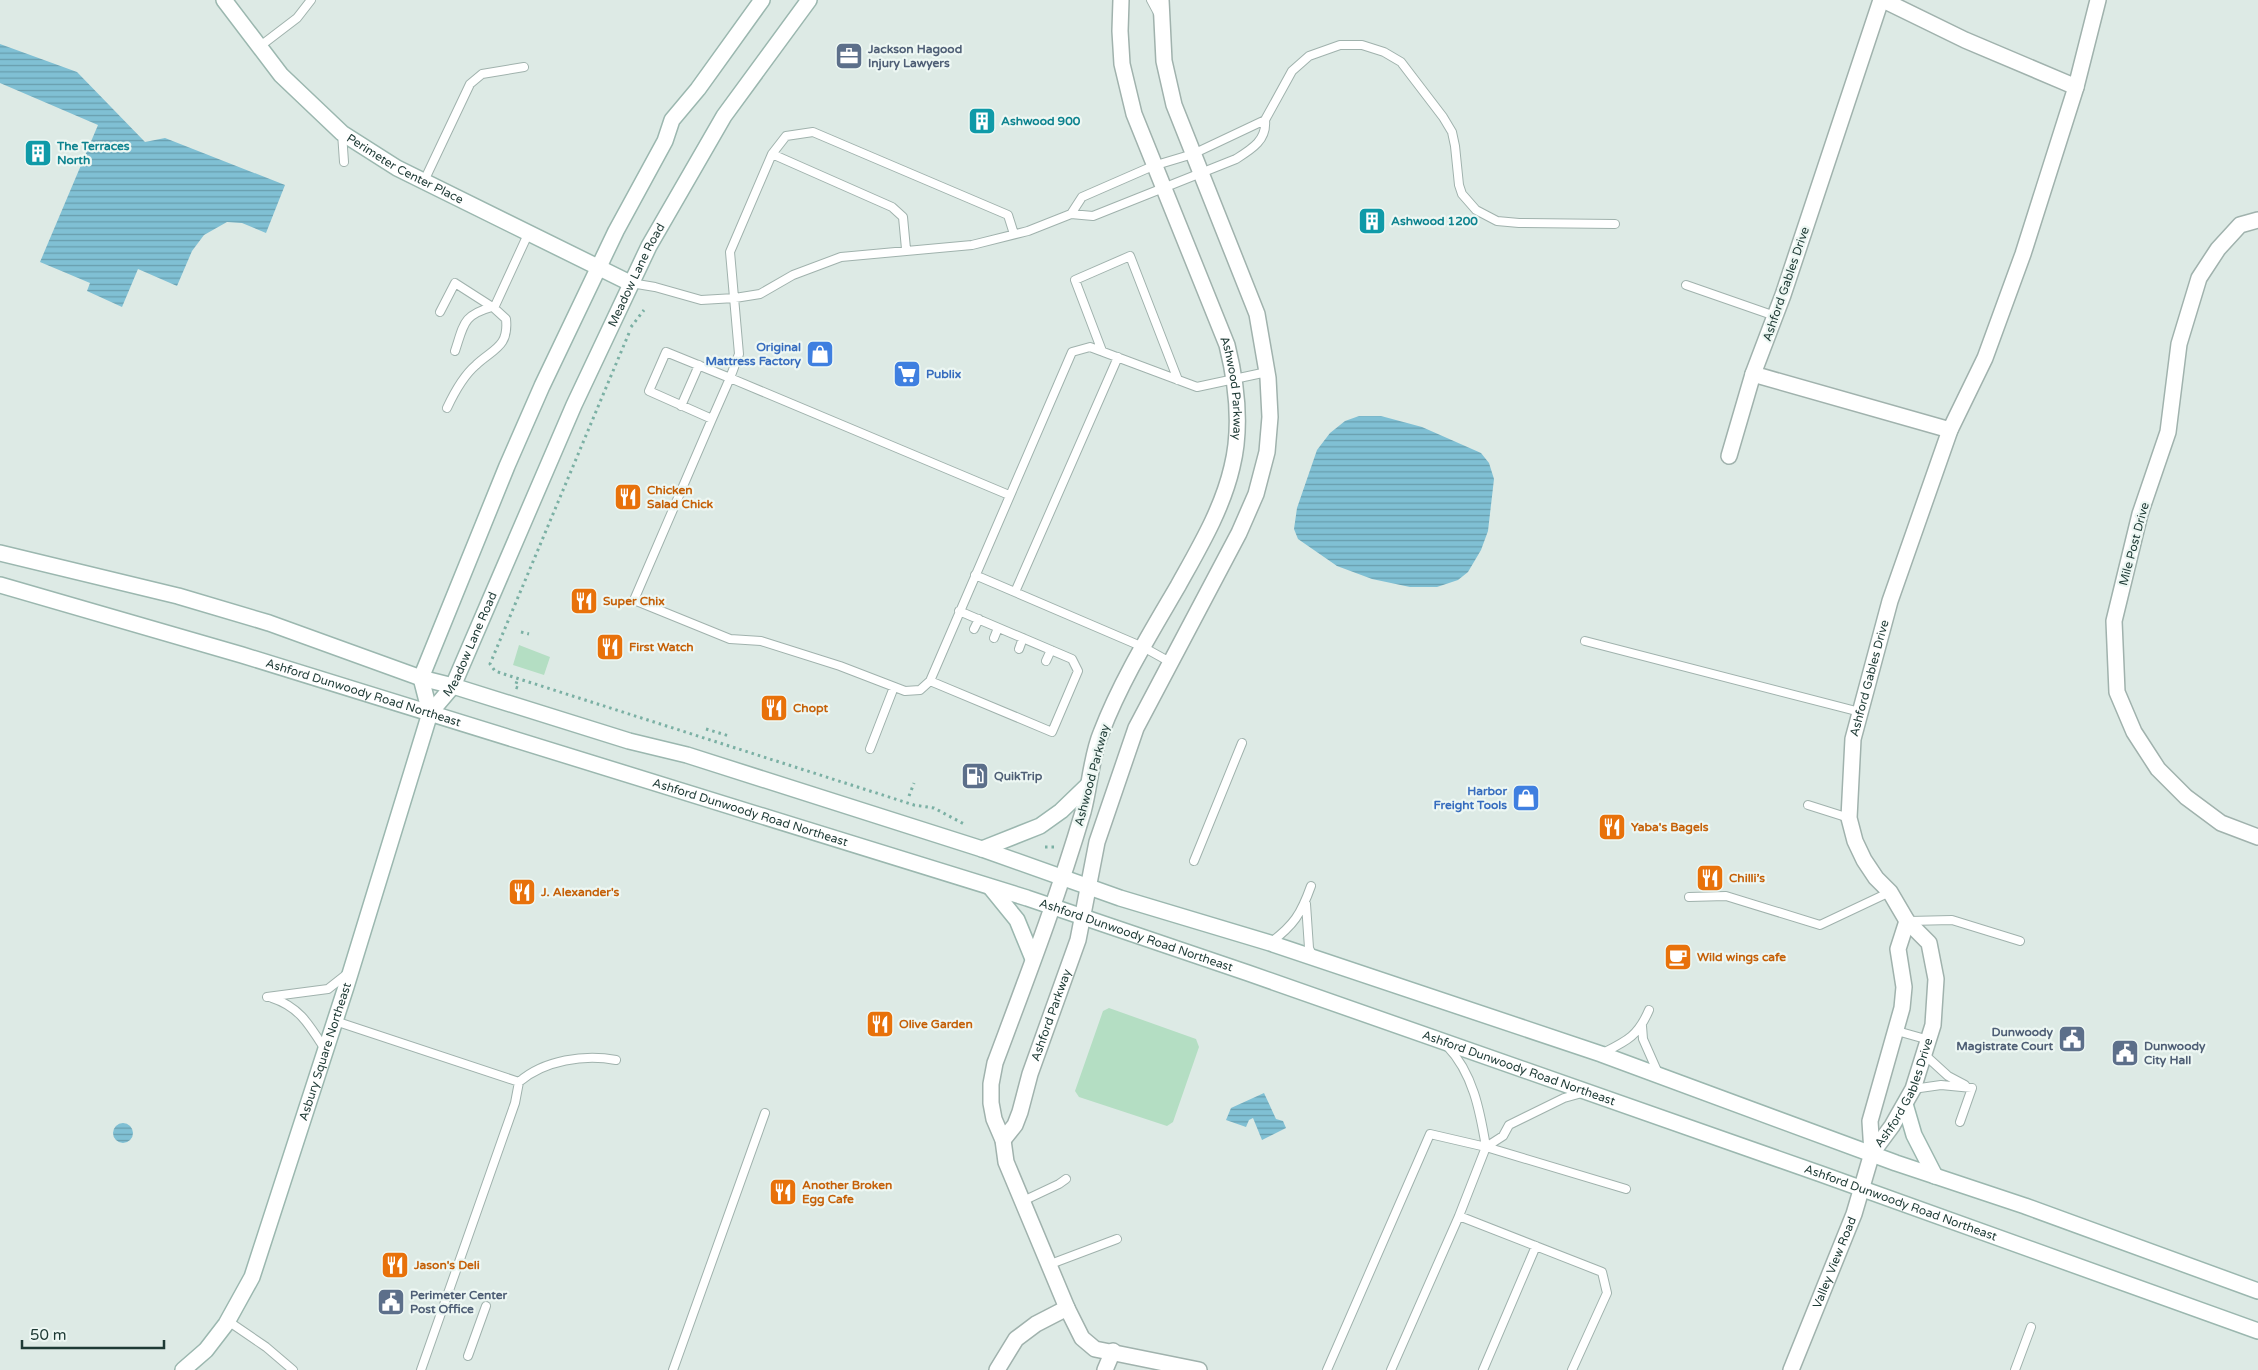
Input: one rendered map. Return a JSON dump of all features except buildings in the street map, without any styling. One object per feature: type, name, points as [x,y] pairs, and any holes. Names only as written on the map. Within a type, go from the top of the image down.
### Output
[{"type":"street","name":"Perimeter Center Place","points":[[224,0],[281,75],[342,134],[397,168],[630,283]]},
{"type":"street","points":[[421,678],[511,457],[598,267],[665,141],[672,120],[698,89],[762,0]]},
{"type":"street","name":"Meadow Lane Road","points":[[430,713],[453,686],[574,405],[630,283],[685,181],[724,116],[809,0]]},
{"type":"street","name":"Ashwood Parkway","points":[[1051,907],[1083,810],[1100,735],[1117,696],[1143,647],[1201,546],[1223,497],[1232,466],[1238,409],[1236,379],[1228,345],[1154,166],[1127,87],[1120,31],[1121,0]]},
{"type":"street","name":"Ashwood Parkway","points":[[1088,886],[1097,842],[1136,728],[1239,533],[1256,494],[1267,452],[1270,417],[1267,372],[1257,314],[1200,174],[1174,104],[1164,61],[1160,17],[1161,0]]},
{"type":"street","name":"Ashford Gables Drive","points":[[1729,456],[1753,374],[1775,316],[1882,0],[1965,40],[2076,87]]},
{"type":"street","name":"Ashford Gables Drive","points":[[1872,1153],[1892,1126],[1912,1090],[1927,1047],[1936,1002],[1933,960],[1929,944],[1907,921],[1890,892],[1864,860],[1849,818],[1853,739],[1890,602],[1950,430],[1985,358],[2023,254],[2076,87],[2098,0]]},
{"type":"street","name":"Mile Post Drive","points":[[2258,220],[2240,225],[2218,249],[2199,278],[2179,344],[2168,432],[2140,514],[2114,621],[2117,692],[2138,739],[2158,769],[2186,797],[2221,823],[2258,837]]},
{"type":"street","points":[[1753,374],[1950,430]]},
{"type":"street","points":[[0,552],[178,596],[269,623],[421,678],[453,686],[628,741],[687,755],[982,849],[1088,886],[1270,943],[1601,1054],[2258,1291]]},
{"type":"street","name":"Ashford Dunwoody Road Northeast","points":[[0,585],[84,611],[149,627],[990,886],[1441,1040],[1861,1188],[2255,1332]]},
{"type":"street","name":"Meadow Lane Road","points":[[421,678],[430,713]]},
{"type":"street","name":"Asbury Square Northeast","points":[[182,1370],[206,1350],[228,1321],[252,1277],[326,1051],[430,713]]},
{"type":"street","points":[[982,849],[1040,826],[1061,811],[1088,785]]},
{"type":"street","points":[[990,886],[1008,906],[1017,920],[1033,959]]},
{"type":"street","name":"Ashford Parkway","points":[[1003,1140],[1014,1125],[1020,1112],[1030,1074],[1078,940],[1088,886]]},
{"type":"street","points":[[1051,907],[996,1063],[991,1084],[994,1119],[1003,1140],[1006,1162],[1066,1308],[1082,1338],[1095,1349],[1199,1370]]},
{"type":"street","name":"Ashford Gables Drive","points":[[1872,1153],[1870,1121],[1902,1008],[1904,987],[1898,949],[1907,921]]},
{"type":"street","points":[[1905,1104],[1914,1135],[1935,1176]]},
{"type":"street","name":"Valley View Road","points":[[1791,1370],[1854,1214],[1872,1153]]},
{"type":"street","points":[[997,1370],[1016,1339],[1036,1324],[1066,1308]]},
{"type":"street","points":[[1105,1370],[1113,1352]]},
{"type":"lane","points":[[260,47],[297,18],[311,0]]},
{"type":"lane","points":[[1151,0],[1160,17]]},
{"type":"lane","points":[[1071,214],[1082,197],[1154,166],[1193,154],[1265,120],[1292,71],[1309,56],[1340,46],[1362,45],[1393,57],[1407,68],[1448,124],[1455,146],[1459,185],[1462,194],[1476,210],[1497,221],[1615,224]]},
{"type":"lane","points":[[424,180],[470,84],[482,74],[524,67]]},
{"type":"lane","points":[[630,283],[655,287],[701,300],[736,298],[760,294],[794,275],[841,257],[906,249],[972,245],[1040,227],[1071,214],[1093,216],[1236,159],[1256,145],[1266,128],[1265,120]]},
{"type":"lane","points":[[1014,234],[1008,215],[813,132],[786,136],[772,154],[730,252],[736,298],[739,354],[634,600],[730,639],[760,641],[840,666],[904,691],[920,690],[930,681],[1009,494],[1072,352],[1090,347],[1197,387],[1267,372]]},
{"type":"lane","points":[[342,134],[344,162]]},
{"type":"lane","points":[[772,154],[892,207],[903,217],[906,249]]},
{"type":"lane","points":[[455,351],[466,320],[474,312],[493,307],[529,232]]},
{"type":"lane","points":[[1102,351],[1075,280],[1130,256],[1178,380]]},
{"type":"lane","points":[[440,312],[455,283],[493,307],[506,319],[508,333],[502,343],[475,365],[461,383],[447,408]]},
{"type":"lane","points":[[1686,285],[1775,316]]},
{"type":"lane","points":[[712,419],[648,392],[666,352],[1009,494]]},
{"type":"lane","points":[[1015,592],[1118,357]]},
{"type":"lane","points":[[682,406],[699,365]]},
{"type":"lane","points":[[975,575],[1143,647],[1170,662]]},
{"type":"lane","points":[[930,681],[994,708],[1023,715],[1052,732],[1078,671],[1072,659],[959,611]]},
{"type":"lane","points":[[974,629],[979,619]]},
{"type":"lane","points":[[994,638],[998,628]]},
{"type":"lane","points":[[1019,649],[1024,638]]},
{"type":"lane","points":[[1585,641],[1860,712]]},
{"type":"lane","points":[[1046,661],[1051,650]]},
{"type":"lane","points":[[948,688],[952,680]]},
{"type":"lane","points":[[870,749],[894,687]]},
{"type":"lane","points":[[969,697],[972,688]]},
{"type":"lane","points":[[994,708],[997,699]]},
{"type":"lane","points":[[1194,861],[1242,743]]},
{"type":"lane","points":[[1808,805],[1849,818]]},
{"type":"lane","points":[[1270,943],[1293,925],[1307,899],[1311,886]]},
{"type":"lane","points":[[1689,897],[1726,896],[1820,925],[1890,892]]},
{"type":"lane","points":[[1307,899],[1308,940],[1314,958]]},
{"type":"lane","points":[[1907,921],[1952,920],[2020,941]]},
{"type":"lane","points":[[326,1051],[296,1010],[287,1003],[267,997],[328,989],[351,970]]},
{"type":"lane","points":[[1601,1054],[1624,1043],[1642,1026],[1649,1010]]},
{"type":"lane","points":[[335,1021],[519,1082]]},
{"type":"lane","points":[[1642,1026],[1644,1046],[1659,1076]]},
{"type":"lane","points":[[1897,1031],[1927,1047],[1948,1076],[1972,1088]]},
{"type":"lane","points":[[1391,1370],[1459,1216],[1486,1147],[1480,1112],[1470,1084],[1457,1057],[1441,1040]]},
{"type":"lane","points":[[421,1370],[509,1121],[519,1082],[529,1073],[558,1062],[600,1057],[616,1060]]},
{"type":"lane","points":[[1912,1090],[1941,1086],[1972,1088]]},
{"type":"lane","points":[[1960,1122],[1972,1088]]},
{"type":"lane","points":[[1486,1147],[1503,1136],[1509,1125],[1564,1098],[1585,1092]]},
{"type":"lane","points":[[673,1370],[765,1113]]},
{"type":"lane","points":[[1327,1370],[1430,1134],[1486,1147],[1626,1189]]},
{"type":"lane","points":[[1022,1201],[1066,1179]]},
{"type":"lane","points":[[1459,1216],[1602,1272],[1607,1293],[1572,1370]]},
{"type":"lane","points":[[1048,1265],[1117,1240]]},
{"type":"lane","points":[[1483,1370],[1536,1246]]},
{"type":"lane","points":[[468,1356],[486,1306]]},
{"type":"lane","points":[[228,1321],[266,1347],[293,1370]]},
{"type":"lane","points":[[2015,1370],[2031,1327]]},
{"type":"path","points":[[644,310],[631,327],[490,664],[495,670],[518,678],[914,805],[934,808],[966,825]]},
{"type":"path","points":[[521,632],[529,634]]},
{"type":"path","points":[[518,678],[516,687],[522,689]]},
{"type":"path","points":[[706,729],[729,736]]},
{"type":"path","points":[[908,796],[914,783]]},
{"type":"path","points":[[1043,854],[1045,847],[1057,848]]},
{"type":"green space","points":[[519,645],[550,657],[544,675],[513,665]]},
{"type":"green space","points":[[1109,1008],[1196,1039],[1199,1047],[1173,1122],[1167,1126],[1079,1097],[1075,1091],[1103,1011]]},
{"type":"water","points":[[0,44],[77,72],[145,142],[165,138],[285,185],[266,233],[242,223],[227,222],[204,235],[192,251],[177,286],[138,269],[122,307],[87,291],[90,283],[40,262],[98,125],[0,83]]},
{"type":"water","points":[[1359,416],[1381,416],[1422,427],[1481,453],[1489,463],[1494,479],[1488,531],[1481,550],[1468,572],[1458,580],[1437,587],[1410,587],[1372,579],[1337,566],[1298,539],[1294,529],[1297,508],[1317,450],[1330,433],[1345,421]]},
{"type":"water","points":[[1264,1093],[1276,1119],[1283,1121],[1286,1128],[1262,1140],[1253,1118],[1249,1120],[1246,1127],[1226,1120],[1231,1108]]},
{"type":"water","points":[[123,1123],[130,1126],[133,1133],[130,1140],[123,1143],[116,1140],[113,1133],[116,1126]]},
{"type":"place","name":"Jackson Hagood Injury Lawyers","points":[[849,56]]},
{"type":"place","name":"Ashwood 900","points":[[982,121]]},
{"type":"place","name":"The Terraces North","points":[[38,153]]},
{"type":"place","name":"Ashwood 1200","points":[[1372,221]]},
{"type":"place","name":"Original Mattress Factory","points":[[820,354]]},
{"type":"place","name":"Publix","points":[[907,374]]},
{"type":"place","name":"Chicken Salad Chick","points":[[628,497]]},
{"type":"place","name":"Super Chix","points":[[584,601]]},
{"type":"place","name":"First Watch","points":[[610,647]]},
{"type":"place","name":"Chopt","points":[[774,708]]},
{"type":"place","name":"QuikTrip","points":[[975,776]]},
{"type":"place","name":"Harbor Freight Tools","points":[[1526,798]]},
{"type":"place","name":"Yaba's Bagels","points":[[1612,827]]},
{"type":"place","name":"Chilli’s","points":[[1710,878]]},
{"type":"place","name":"J. Alexander's","points":[[522,892]]},
{"type":"place","name":"Wild wings cafe","points":[[1678,957]]},
{"type":"place","name":"Olive Garden","points":[[880,1024]]},
{"type":"place","name":"Dunwoody Magistrate Court","points":[[2072,1039]]},
{"type":"place","name":"Dunwoody City Hall","points":[[2125,1053]]},
{"type":"place","name":"Another Broken Egg Cafe","points":[[783,1192]]},
{"type":"place","name":"Jason's Deli","points":[[395,1265]]},
{"type":"place","name":"Perimeter Center Post Office","points":[[391,1302]]}]
